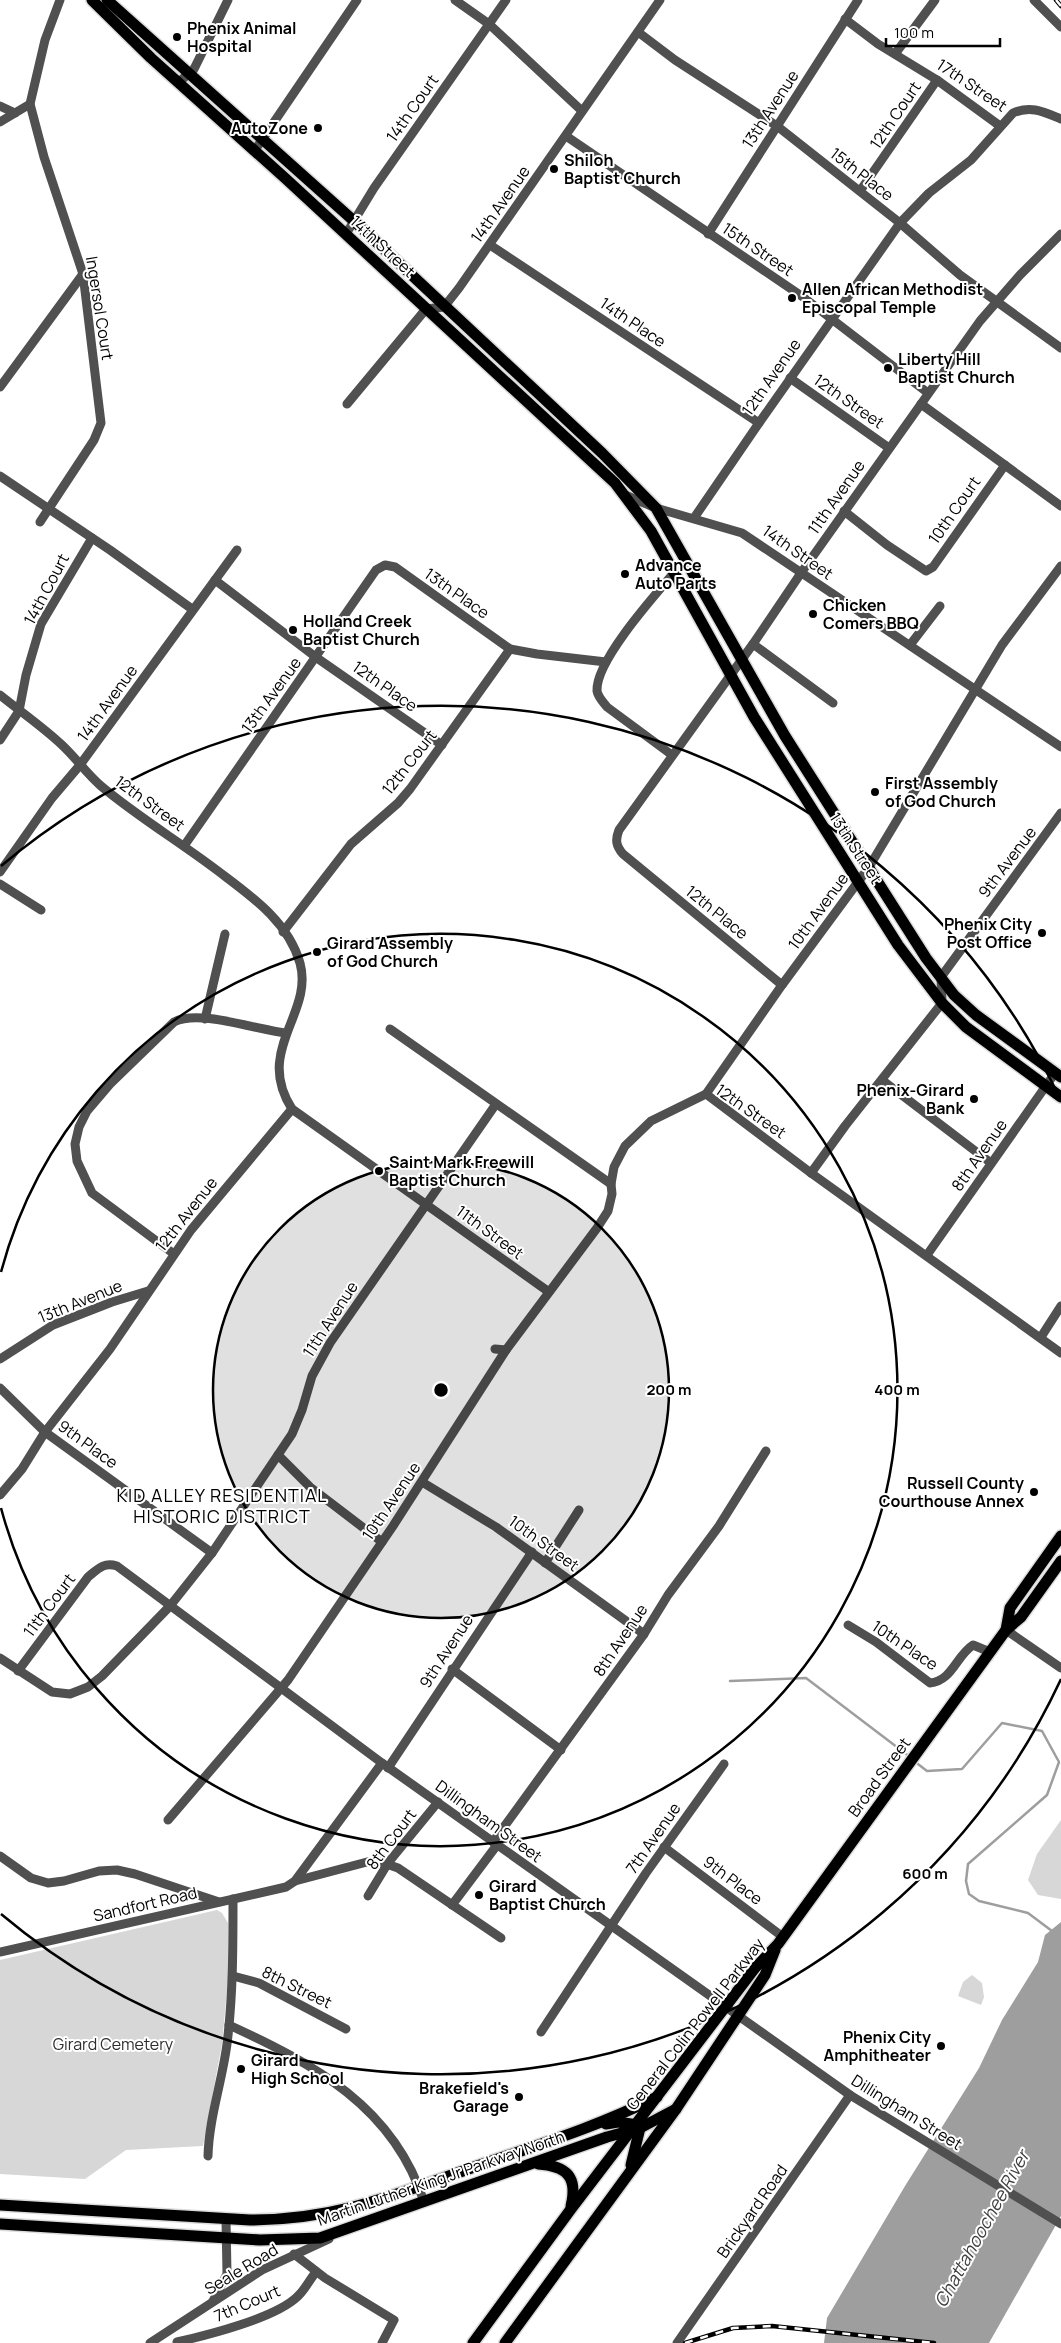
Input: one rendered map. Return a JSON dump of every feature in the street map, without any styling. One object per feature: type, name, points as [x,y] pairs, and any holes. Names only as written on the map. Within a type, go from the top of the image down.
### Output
[{"type":"main road","name":"14th Street","points":[[92,0],[151,58],[254,150],[588,457],[625,495]]},
{"type":"main road","name":"14th Street","points":[[107,0],[354,220],[444,307],[602,453],[656,508]]},
{"type":"main road","points":[[625,495],[651,532],[673,574]]},
{"type":"main road","points":[[656,508],[685,560]]},
{"type":"main road","name":"13th Street","points":[[685,560],[785,736],[911,935],[954,995],[976,1015],[1058,1075]]},
{"type":"main road","name":"13th Street","points":[[673,574],[782,763],[898,945],[942,1003],[987,1044],[1061,1097]]},
{"type":"main road","name":"Broad Street","points":[[1006,1630],[1010,1608],[1061,1536]]},
{"type":"main road","name":"Broad Street","points":[[780,1940],[1006,1630],[1021,1616],[1061,1561]]},
{"type":"main road","name":"General Colin Powell Parkway","points":[[474,2343],[571,2210],[636,2128],[755,1968],[780,1940]]},
{"type":"main road","name":"General Colin Powell Parkway","points":[[505,2343],[676,2109],[740,2016],[765,1975],[780,1940]]},
{"type":"main road","name":"Martin Luther King Jr Parkway North","points":[[0,2205],[226,2219],[271,2220],[324,2215],[376,2203],[419,2186],[594,2126],[659,2096]]},
{"type":"main road","name":"Martin Luther King Jr Parkway North","points":[[0,2224],[260,2240],[320,2238],[636,2128],[676,2109]]},
{"type":"main road","points":[[594,2126],[618,2122],[636,2128],[630,2172]]},
{"type":"main road","points":[[520,2152],[529,2165],[550,2165],[565,2171],[572,2179],[574,2194],[571,2210]]},
{"type":"street","points":[[0,122],[30,104],[43,49],[60,0]]},
{"type":"street","points":[[179,82],[194,69],[228,0]]},
{"type":"street","points":[[254,150],[357,0]]},
{"type":"street","points":[[455,0],[489,24],[582,111]]},
{"type":"street","name":"14th Court","points":[[346,234],[506,0]]},
{"type":"street","name":"14th Avenue","points":[[444,307],[490,245],[660,0]]},
{"type":"street","name":"13th Avenue","points":[[708,234],[858,0]]},
{"type":"street","points":[[895,54],[935,0]]},
{"type":"street","points":[[1034,0],[1061,26]]},
{"type":"street","name":"17th Street","points":[[845,19],[895,54],[937,80],[1000,126],[1013,113],[1029,109],[1038,110],[1061,119]]},
{"type":"street","name":"15th Place","points":[[638,32],[675,60],[777,126],[900,223],[960,275],[1061,348]]},
{"type":"street","name":"12th Court","points":[[860,191],[937,80]]},
{"type":"street","name":"Ingersol Court","points":[[30,104],[44,157],[83,274],[101,422],[94,440],[50,509]]},
{"type":"street","points":[[0,106],[15,113]]},
{"type":"street","name":"12th Avenue","points":[[694,518],[830,320],[900,223],[929,193],[971,160],[1000,126]]},
{"type":"street","name":"15th Street","points":[[566,136],[803,297],[830,320],[928,393]]},
{"type":"street","name":"11th Avenue","points":[[616,838],[626,817],[753,644],[928,393],[996,301],[1061,234]]},
{"type":"street","name":"14th Place","points":[[490,245],[759,423]]},
{"type":"street","points":[[1,383],[83,274]]},
{"type":"street","points":[[347,404],[426,309],[444,307]]},
{"type":"street","name":"12th Street","points":[[790,378],[889,448]]},
{"type":"street","points":[[921,404],[1061,506]]},
{"type":"street","name":"10th Court","points":[[844,511],[887,545],[926,570],[933,567],[1005,464]]},
{"type":"street","points":[[0,476],[92,538],[192,610]]},
{"type":"street","name":"14th Street","points":[[625,495],[656,508],[742,533],[835,597],[1061,746]]},
{"type":"street","points":[[40,522],[50,509]]},
{"type":"street","name":"14th Court","points":[[0,740],[19,711],[26,675],[41,624],[92,538]]},
{"type":"street","name":"14th Avenue","points":[[0,872],[52,798],[80,765],[237,550]]},
{"type":"street","points":[[672,755],[601,700],[597,691],[606,662],[647,605],[685,560]]},
{"type":"street","name":"13th Avenue","points":[[184,846],[317,658],[376,570],[385,565]]},
{"type":"street","name":"13th Place","points":[[385,565],[394,567],[510,649]]},
{"type":"street","name":"10th Avenue","points":[[706,1094],[782,985],[869,867],[1002,645],[1061,566]]},
{"type":"street","name":"12th Place","points":[[215,580],[317,658],[442,745]]},
{"type":"street","points":[[910,645],[940,606]]},
{"type":"street","points":[[753,644],[834,703]]},
{"type":"street","points":[[510,649],[606,662]]},
{"type":"street","name":"12th Court","points":[[283,932],[345,851],[398,803],[510,649]]},
{"type":"street","name":"12th Street","points":[[0,695],[63,746],[102,786],[265,907],[283,932]]},
{"type":"street","name":"9th Avenue","points":[[941,977],[1061,813]]},
{"type":"street","name":"12th Place","points":[[616,838],[617,847],[650,877],[782,985]]},
{"type":"street","points":[[0,884],[41,910]]},
{"type":"street","points":[[283,932],[300,964],[301,982],[278,1068],[281,1086],[292,1109]]},
{"type":"street","points":[[205,1019],[225,934]]},
{"type":"street","points":[[811,1173],[942,1003],[941,977]]},
{"type":"street","points":[[174,1254],[92,1193],[77,1161],[75,1144],[79,1127],[87,1111],[174,1022],[182,1018],[205,1019],[286,1033]]},
{"type":"street","points":[[390,1029],[611,1184]]},
{"type":"street","name":"8th Avenue","points":[[927,1255],[1046,1086],[1058,1075]]},
{"type":"street","points":[[882,1080],[991,1163]]},
{"type":"street","name":"12th Street","points":[[611,1184],[617,1159],[625,1146],[638,1132],[652,1121],[706,1094],[811,1173],[1061,1353]]},
{"type":"street","name":"11th Avenue","points":[[170,1606],[212,1553],[292,1434],[302,1410],[312,1376],[321,1358],[425,1203],[496,1104]]},
{"type":"street","name":"12th Avenue","points":[[0,1495],[22,1469],[45,1432],[110,1349],[191,1230],[292,1109]]},
{"type":"street","name":"11th Street","points":[[292,1109],[549,1292]]},
{"type":"street","name":"10th Avenue","points":[[168,1820],[280,1687],[382,1542],[506,1350],[608,1211],[612,1194],[611,1184]]},
{"type":"street","name":"13th Avenue","points":[[0,1359],[54,1325],[112,1302],[148,1291]]},
{"type":"street","points":[[1041,1337],[1061,1306]]},
{"type":"street","points":[[495,1349],[506,1350]]},
{"type":"street","name":"9th Place","points":[[0,1388],[45,1432],[212,1553]]},
{"type":"street","name":"8th Avenue","points":[[452,1905],[644,1634],[668,1595],[719,1526],[766,1451]]},
{"type":"street","points":[[278,1455],[310,1487],[382,1542]]},
{"type":"street","name":"10th Street","points":[[422,1482],[496,1527],[644,1634]]},
{"type":"street","points":[[545,1563],[579,1510]]},
{"type":"street","name":"9th Avenue","points":[[295,1881],[385,1765],[532,1552]]},
{"type":"street","name":"Dillingham Street","points":[[108,1563],[117,1566],[385,1765],[850,2095],[1061,2224]]},
{"type":"street","name":"11th Court","points":[[18,1671],[88,1578],[101,1566],[108,1563]]},
{"type":"street","points":[[0,1658],[52,1692],[70,1694],[88,1688],[170,1606]]},
{"type":"street","name":"10th Place","points":[[848,1625],[876,1642],[930,1682],[938,1682],[948,1674],[964,1650],[973,1645],[990,1652]]},
{"type":"street","points":[[1006,1630],[1061,1668]]},
{"type":"street","points":[[452,1669],[562,1750]]},
{"type":"street","name":"7th Avenue","points":[[541,2032],[558,2009],[610,1926],[724,1764]]},
{"type":"street","name":"8th Court","points":[[368,1896],[388,1863],[438,1802]]},
{"type":"street","name":"9th Place","points":[[664,1847],[780,1940]]},
{"type":"street","points":[[0,1856],[31,1878],[48,1883],[64,1881],[99,1871],[117,1870],[135,1874],[219,1902]]},
{"type":"street","points":[[295,1881],[367,1862],[378,1861],[388,1863],[501,1938]]},
{"type":"street","name":"Sandfort Road","points":[[0,1952],[270,1892],[295,1881]]},
{"type":"street","points":[[208,2156],[210,2125],[229,2025],[233,1976],[234,1899]]},
{"type":"street","name":"8th Street","points":[[233,1976],[259,1983],[346,2029]]},
{"type":"street","points":[[229,2025],[297,2059],[357,2099],[393,2139],[419,2186],[424,2202]]},
{"type":"street","name":"Brickyard Road","points":[[677,2343],[850,2095]]},
{"type":"street","name":"Seale Road","points":[[204,2310],[216,2297],[227,2274],[226,2219]]},
{"type":"street","name":"Seale Road","points":[[153,2342],[262,2270],[350,2229]]},
{"type":"street","points":[[294,2254],[316,2272],[394,2320],[382,2343]]},
{"type":"street","name":"7th Court","points":[[177,2342],[217,2333],[268,2313],[297,2297],[316,2272]]},
{"type":"street","points":[[153,2342],[183,2343]]},
{"type":"green space","points":[[1061,1820],[1061,1899],[1038,1895],[1028,1880],[1037,1854]]},
{"type":"green space","name":"Girard Cemetery","points":[[217,1910],[222,1913],[228,1923],[228,1979],[222,2044],[203,2146],[126,2150],[85,2179],[0,2174],[0,1960]]},
{"type":"green space","points":[[972,1975],[982,1983],[984,1997],[981,2005],[958,1996],[963,1982]]},
{"type":"water","name":"Chattahoochee River","points":[[1061,1922],[1061,2216],[989,2343],[824,2343],[827,2318],[905,2186],[979,2068],[1002,2020],[1038,1962],[1045,1935]]},
{"type":"waterway","points":[[730,1681],[806,1678],[910,1757]]},
{"type":"waterway","points":[[914,1761],[927,1771],[962,1769],[1002,1723],[1042,1731],[1059,1762],[1047,1795],[968,1864],[966,1881],[969,1894],[979,1901],[1028,1913],[1052,1931]]},
{"type":"railway","points":[[1056,0],[1061,6]]},
{"type":"railway","points":[[685,2343],[733,2328],[772,2326],[934,2343]]},
{"type":"place","name":"Phenix Animal Hospital","points":[[177,37]]},
{"type":"place","name":"AutoZone","points":[[318,128]]},
{"type":"place","name":"Shiloh Baptist Church","points":[[554,169]]},
{"type":"place","name":"Allen African Methodist Episcopal Temple","points":[[792,298]]},
{"type":"place","name":"Liberty Hill Baptist Church","points":[[888,368]]},
{"type":"place","name":"Advance Auto Parts","points":[[625,574]]},
{"type":"place","name":"Chicken Comers BBQ","points":[[813,614]]},
{"type":"place","name":"Holland Creek Baptist Church","points":[[293,630]]},
{"type":"place","name":"First Assembly of God Church","points":[[875,792]]},
{"type":"place","name":"Phenix City Post Office","points":[[1042,933]]},
{"type":"place","name":"Girard Assembly of God Church","points":[[317,952]]},
{"type":"place","name":"Phenix-Girard Bank","points":[[974,1099]]},
{"type":"place","name":"Saint Mark Freewill Baptist Church","points":[[379,1171]]},
{"type":"place","name":"Russell County Courthouse Annex","points":[[1034,1492]]},
{"type":"place","name":"Girard Baptist Church","points":[[479,1895]]},
{"type":"place","name":"Phenix City Amphitheater","points":[[941,2046]]},
{"type":"place","name":"Girard High School","points":[[241,2069]]},
{"type":"place","name":"Brakefield's Garage","points":[[519,2097]]},
{"type":"district","name":"KID ALLEY RESIDENTIAL HISTORIC DISTRICT","points":[[222,1506]]}]
